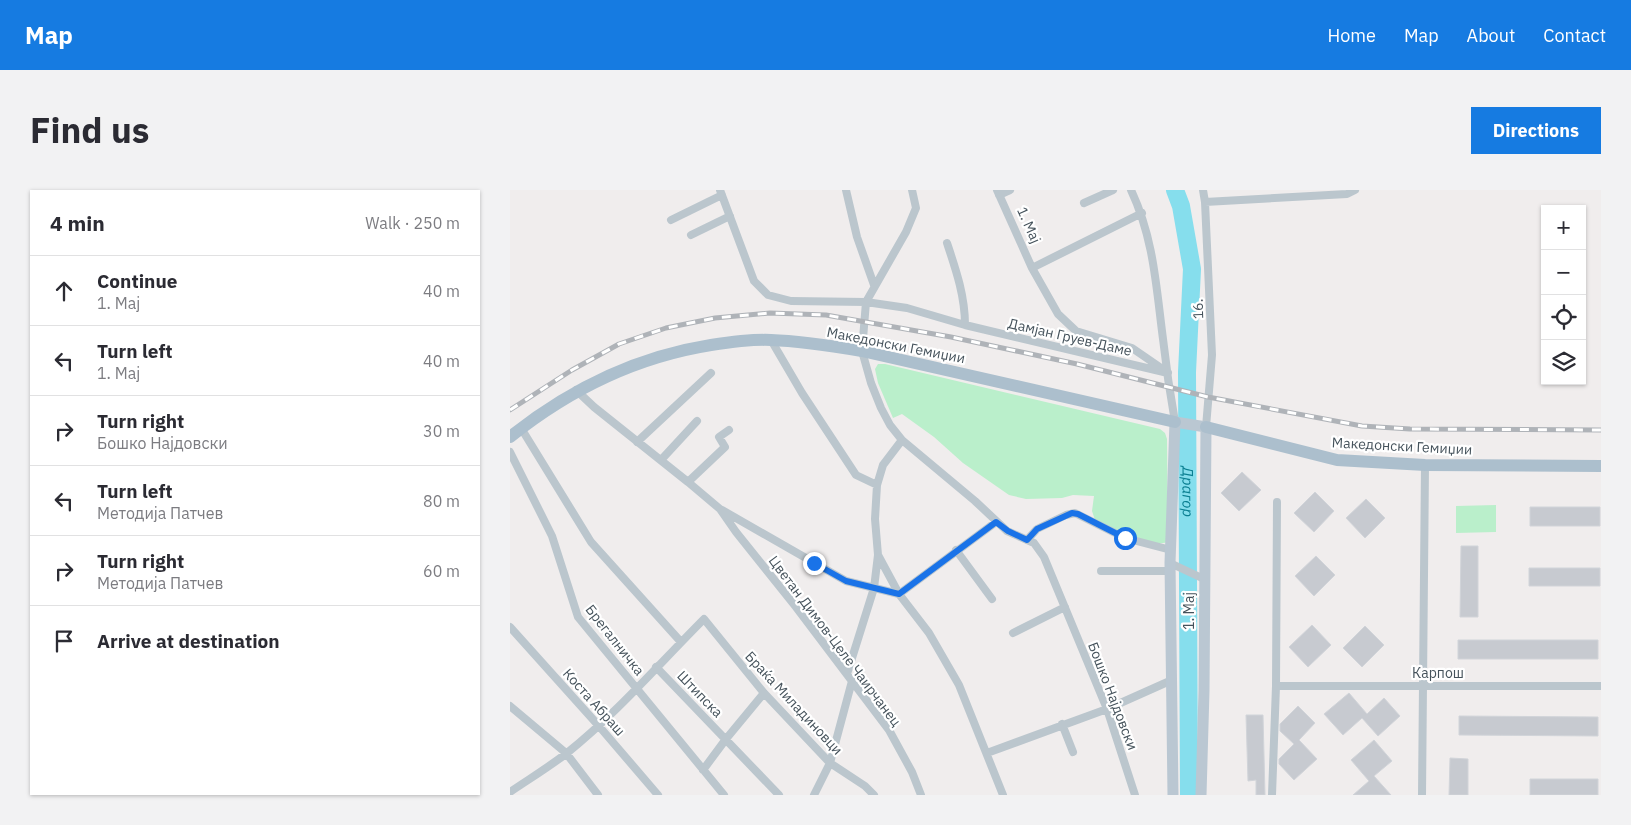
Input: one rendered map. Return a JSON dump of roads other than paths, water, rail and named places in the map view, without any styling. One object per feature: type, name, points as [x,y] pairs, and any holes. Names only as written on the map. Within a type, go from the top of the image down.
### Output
[{"type":"main road","name":"Македонски Гемиџии","points":[[510,437],[576,390],[639,362],[684,349],[733,342],[771,340],[862,351],[1175,422]]},
{"type":"main road","name":"Македонски Гемиџии","points":[[1206,428],[1337,460],[1425,465],[1601,466]]},
{"type":"street","points":[[846,190],[857,237],[874,285]]},
{"type":"street","points":[[847,674],[874,588],[878,555],[875,519],[876,485],[883,465],[902,440],[881,408],[871,383],[862,351],[866,302],[906,232],[916,208],[912,190]]},
{"type":"street","name":"1. Мај","points":[[1010,190],[998,192],[1032,268],[1058,314],[1076,331],[1132,348],[1168,373]]},
{"type":"street","points":[[1084,203],[1113,190]]},
{"type":"street","name":"1. Мај","points":[[1131,190],[1142,213],[1154,263],[1175,422],[1171,550],[1173,567],[1173,795]]},
{"type":"street","name":"16.","points":[[1203,190],[1212,355],[1206,428]]},
{"type":"street","points":[[1205,202],[1347,194],[1355,190]]},
{"type":"street","name":"Дамјан Груев-Даме","points":[[671,220],[721,193],[754,281],[768,294],[791,301],[866,302],[907,308],[965,325],[1168,373]]},
{"type":"street","points":[[1032,268],[1142,213]]},
{"type":"street","points":[[691,235],[730,216]]},
{"type":"street","points":[[947,243],[960,281],[965,310],[965,325]]},
{"type":"street","points":[[771,340],[802,394],[856,475],[876,485]]},
{"type":"street","points":[[637,442],[711,373]]},
{"type":"street","name":"Цветан Димов-Целе Чаирчанец","points":[[576,390],[594,407],[720,509],[889,730],[912,772],[921,795]]},
{"type":"street","points":[[661,460],[697,421]]},
{"type":"street","points":[[1175,422],[1206,428]]},
{"type":"street","points":[[510,792],[566,753],[598,725],[638,688],[681,642],[591,542],[521,428]]},
{"type":"street","name":"1. Мај","points":[[1201,795],[1202,578],[1206,428]]},
{"type":"street","points":[[688,482],[724,447],[719,437],[729,430]]},
{"type":"street","name":"Бошко Најдовски","points":[[902,440],[975,501],[996,522],[1008,531],[1034,543],[1044,557],[1107,709],[1135,795]]},
{"type":"street","name":"Брегалничка","points":[[510,452],[552,536],[578,617],[724,795]]},
{"type":"street","points":[[1422,795],[1425,465]]},
{"type":"street","points":[[1272,795],[1276,686],[1277,502]]},
{"type":"street","points":[[720,509],[846,581],[899,594]]},
{"type":"street","points":[[1027,540],[1037,529],[1066,515],[1075,513],[1125,538],[1171,550]]},
{"type":"street","points":[[736,532],[743,522]]},
{"type":"street","points":[[899,594],[996,522]]},
{"type":"street","points":[[956,550],[992,599]]},
{"type":"street","points":[[878,555],[899,594],[929,633],[959,686],[1003,795]]},
{"type":"street","points":[[1101,571],[1173,567],[1202,578]]},
{"type":"street","points":[[1013,633],[1065,607]]},
{"type":"street","name":"Браќа Миладиновци","points":[[681,642],[704,619],[764,693],[830,763],[874,795]]},
{"type":"street","name":"Коста Абраш","points":[[510,627],[658,795]]},
{"type":"street","name":"Штипска","points":[[656,667],[779,795]]},
{"type":"street","points":[[987,753],[1107,709],[1172,680]]},
{"type":"street","points":[[814,795],[830,763],[852,682]]},
{"type":"street","name":"Карпош","points":[[1276,686],[1601,686]]},
{"type":"street","name":"Штипска","points":[[703,770],[764,693]]},
{"type":"street","points":[[510,706],[566,753],[598,795]]},
{"type":"street","points":[[1062,724],[1073,752]]},
{"type":"waterway","name":"Драгор","points":[[1175,190],[1181,206],[1192,269],[1187,372],[1189,795]]},
{"type":"railway","points":[[510,410],[572,370],[619,344],[666,328],[715,318],[770,313],[826,315],[951,337],[1077,364],[1208,397],[1362,426],[1410,429],[1601,430]]}]
